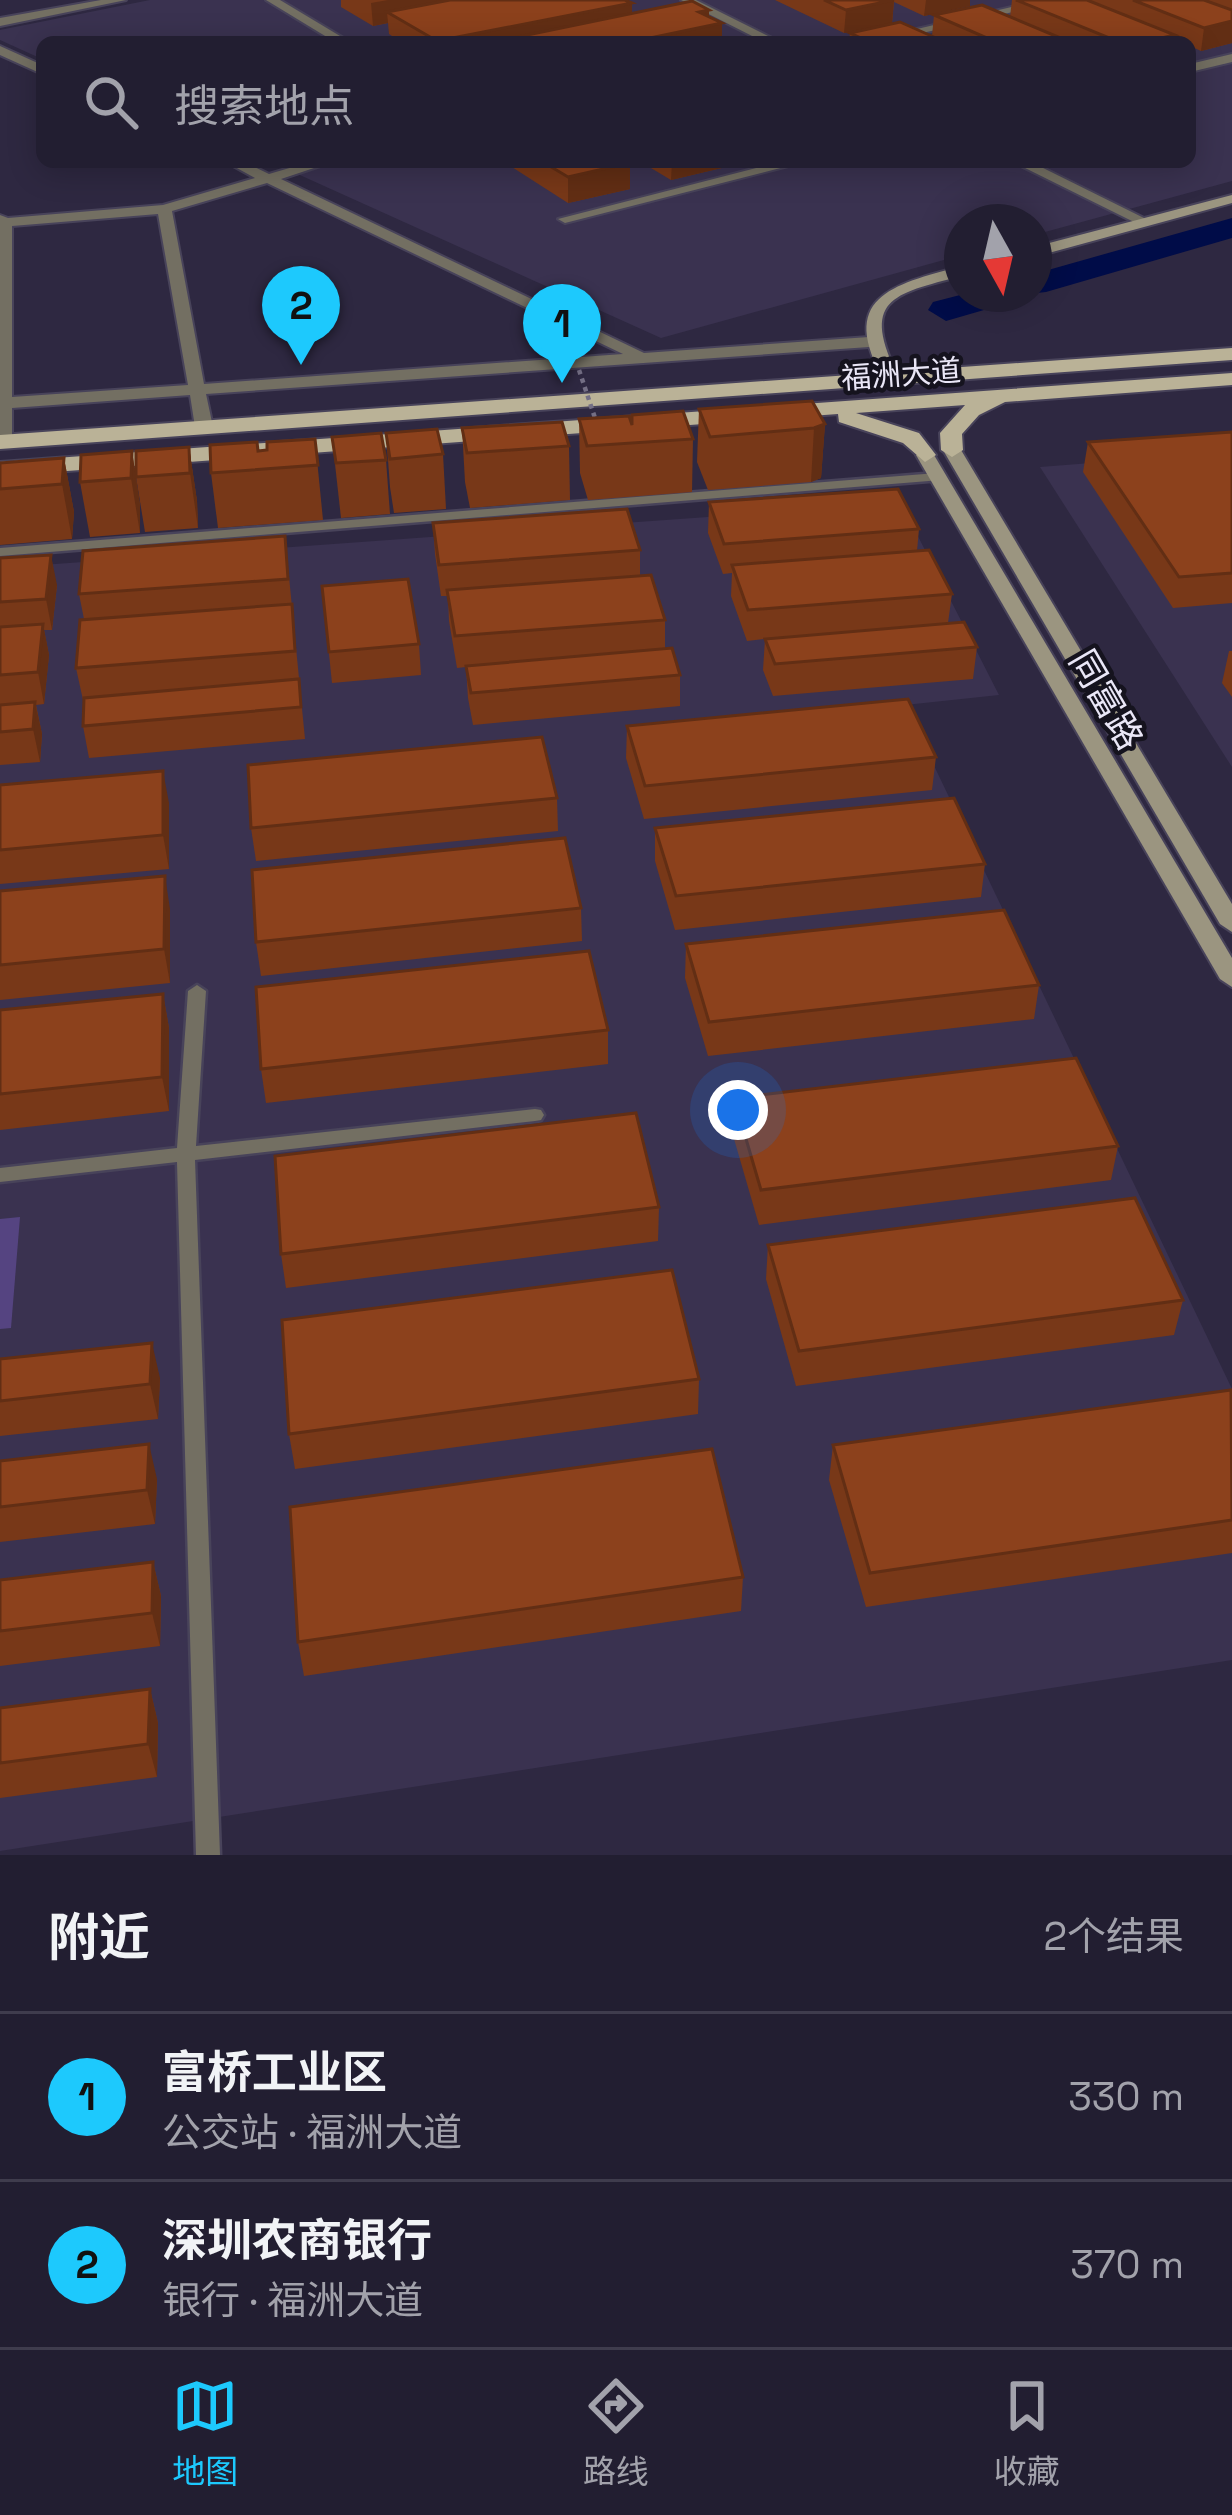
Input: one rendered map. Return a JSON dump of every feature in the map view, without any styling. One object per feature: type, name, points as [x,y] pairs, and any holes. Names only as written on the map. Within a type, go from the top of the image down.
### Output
[{"type":"main road","name":"福洲大道","points":[[1,442],[1232,354]]},
{"type":"main road","name":"福洲大道","points":[[0,469],[1232,379]]},
{"type":"main road","points":[[952,450],[951,433],[960,421],[1010,396]]},
{"type":"main road","points":[[793,412],[866,419],[910,438],[925,455]]},
{"type":"street","points":[[0,22],[120,0]]},
{"type":"street","points":[[272,0],[334,36]]},
{"type":"street","points":[[691,2],[712,0]]},
{"type":"street","points":[[894,36],[1058,0]]},
{"type":"street","points":[[691,2],[762,36]]},
{"type":"street","points":[[0,50],[36,67]]},
{"type":"street","points":[[1196,67],[1232,58]]},
{"type":"street","points":[[246,168],[638,356]]},
{"type":"street","points":[[1,442],[5,403],[2,221],[164,208],[309,168]]},
{"type":"street","points":[[565,219],[773,168]]},
{"type":"street","points":[[1032,168],[1145,222]]},
{"type":"street","points":[[1052,247],[1232,200]]},
{"type":"street","points":[[164,208],[204,427]]},
{"type":"street","points":[[891,378],[869,342],[869,319],[878,304],[904,289],[944,277]]},
{"type":"street","points":[[5,403],[869,342]]},
{"type":"street","name":"同富路","points":[[952,450],[1232,925]]},
{"type":"street","name":"同富路","points":[[925,455],[1232,979]]},
{"type":"lane","points":[[0,552],[937,477]]},
{"type":"lane","points":[[197,991],[186,1154],[208,1855]]},
{"type":"lane","points":[[0,1174],[535,1115]]},
{"type":"path","points":[[579,370],[599,428]]},
{"type":"shaded area","points":[[150,0],[1232,0],[1232,181],[1052,230],[1052,204],[944,204],[944,260],[661,338],[284,168],[1196,168],[1196,36],[36,36],[36,56],[0,40],[0,30]]},
{"type":"shaded area","points":[[1232,452],[1232,767],[1040,467]]},
{"type":"shaded area","points":[[901,503],[999,695],[905,705],[1232,1389],[1232,1660],[0,1851],[0,568]]},
{"type":"shaded area","points":[[20,1217],[11,1328],[0,1329],[0,1219]]},
{"type":"building","points":[[450,0],[632,3],[463,36],[428,36],[387,12]]},
{"type":"building","points":[[824,0],[894,0],[846,10]]},
{"type":"building","points":[[1016,0],[1087,0],[1175,35],[1104,36]]},
{"type":"building","points":[[1133,0],[1204,0],[1232,10],[1232,21],[1204,28]]},
{"type":"building","points":[[692,1],[709,10],[699,12],[722,23],[660,36],[522,36]]},
{"type":"building","points":[[982,5],[1056,36],[982,36],[934,15]]},
{"type":"building","points":[[900,22],[932,36],[857,36],[850,33]]},
{"type":"building","points":[[553,168],[608,168],[568,177]]},
{"type":"building","points":[[812,401],[825,424],[710,437],[699,409]]},
{"type":"building","points":[[683,411],[693,439],[587,446],[579,419],[629,416],[632,425],[632,415]]},
{"type":"building","points":[[562,422],[569,446],[467,453],[462,428]]},
{"type":"building","points":[[437,429],[443,454],[390,459],[386,433]]},
{"type":"building","points":[[1232,432],[1232,573],[1179,577],[1088,442]]},
{"type":"building","points":[[381,433],[386,460],[336,463],[332,437]]},
{"type":"building","points":[[315,439],[318,465],[211,473],[210,445],[257,442],[258,451],[267,450],[267,442]]},
{"type":"building","points":[[189,447],[190,473],[136,477],[136,451]]},
{"type":"building","points":[[132,451],[131,478],[80,482],[81,455]]},
{"type":"building","points":[[64,458],[62,484],[0,489],[0,463]]},
{"type":"building","points":[[898,489],[919,529],[724,544],[709,502]]},
{"type":"building","points":[[627,509],[640,550],[439,565],[433,523]]},
{"type":"building","points":[[285,536],[288,579],[79,594],[83,551]]},
{"type":"building","points":[[929,550],[952,594],[748,610],[732,565]]},
{"type":"building","points":[[51,555],[46,599],[0,602],[0,558]]},
{"type":"building","points":[[651,575],[665,620],[455,636],[447,590]]},
{"type":"building","points":[[408,579],[419,644],[329,652],[322,586]]},
{"type":"building","points":[[292,604],[295,651],[76,668],[80,620]]},
{"type":"building","points":[[964,622],[977,647],[775,664],[765,639]]},
{"type":"building","points":[[43,624],[38,672],[0,675],[0,627]]},
{"type":"building","points":[[672,648],[680,675],[471,693],[466,666]]},
{"type":"building","points":[[299,679],[301,707],[83,726],[84,698]]},
{"type":"building","points":[[908,699],[936,757],[645,786],[627,726]]},
{"type":"building","points":[[35,702],[33,729],[0,732],[0,705]]},
{"type":"building","points":[[542,737],[557,798],[251,828],[248,765]]},
{"type":"building","points":[[163,771],[163,835],[0,850],[0,785]]},
{"type":"building","points":[[954,798],[985,864],[676,896],[655,828]]},
{"type":"building","points":[[565,838],[581,908],[256,942],[252,870]]},
{"type":"building","points":[[165,876],[164,949],[0,965],[0,891]]},
{"type":"building","points":[[1004,910],[1039,985],[709,1022],[686,944]]},
{"type":"building","points":[[589,951],[608,1030],[261,1069],[256,987]]},
{"type":"building","points":[[163,994],[162,1077],[0,1094],[0,1010]]},
{"type":"building","points":[[1076,1058],[1118,1146],[761,1190],[734,1098]]},
{"type":"building","points":[[636,1113],[659,1207],[281,1254],[275,1156]]},
{"type":"building","points":[[1135,1198],[1183,1300],[799,1351],[768,1245]]},
{"type":"building","points":[[672,1270],[699,1379],[289,1434],[282,1320]]},
{"type":"building","points":[[152,1343],[150,1384],[0,1401],[0,1359]]},
{"type":"building","points":[[1231,1390],[1232,1520],[870,1573],[833,1445]]},
{"type":"building","points":[[149,1444],[147,1490],[0,1507],[0,1461]]},
{"type":"building","points":[[712,1449],[743,1577],[298,1642],[290,1507]]},
{"type":"building","points":[[153,1562],[152,1613],[0,1631],[0,1580]]},
{"type":"building","points":[[150,1689],[148,1744],[0,1763],[0,1708]]},
{"type":"waterway","points":[[1052,280],[1232,228]]},
{"type":"place","name":"深圳农商银行","points":[[301,365]]},
{"type":"place","name":"富桥工业区","points":[[562,383]]}]
